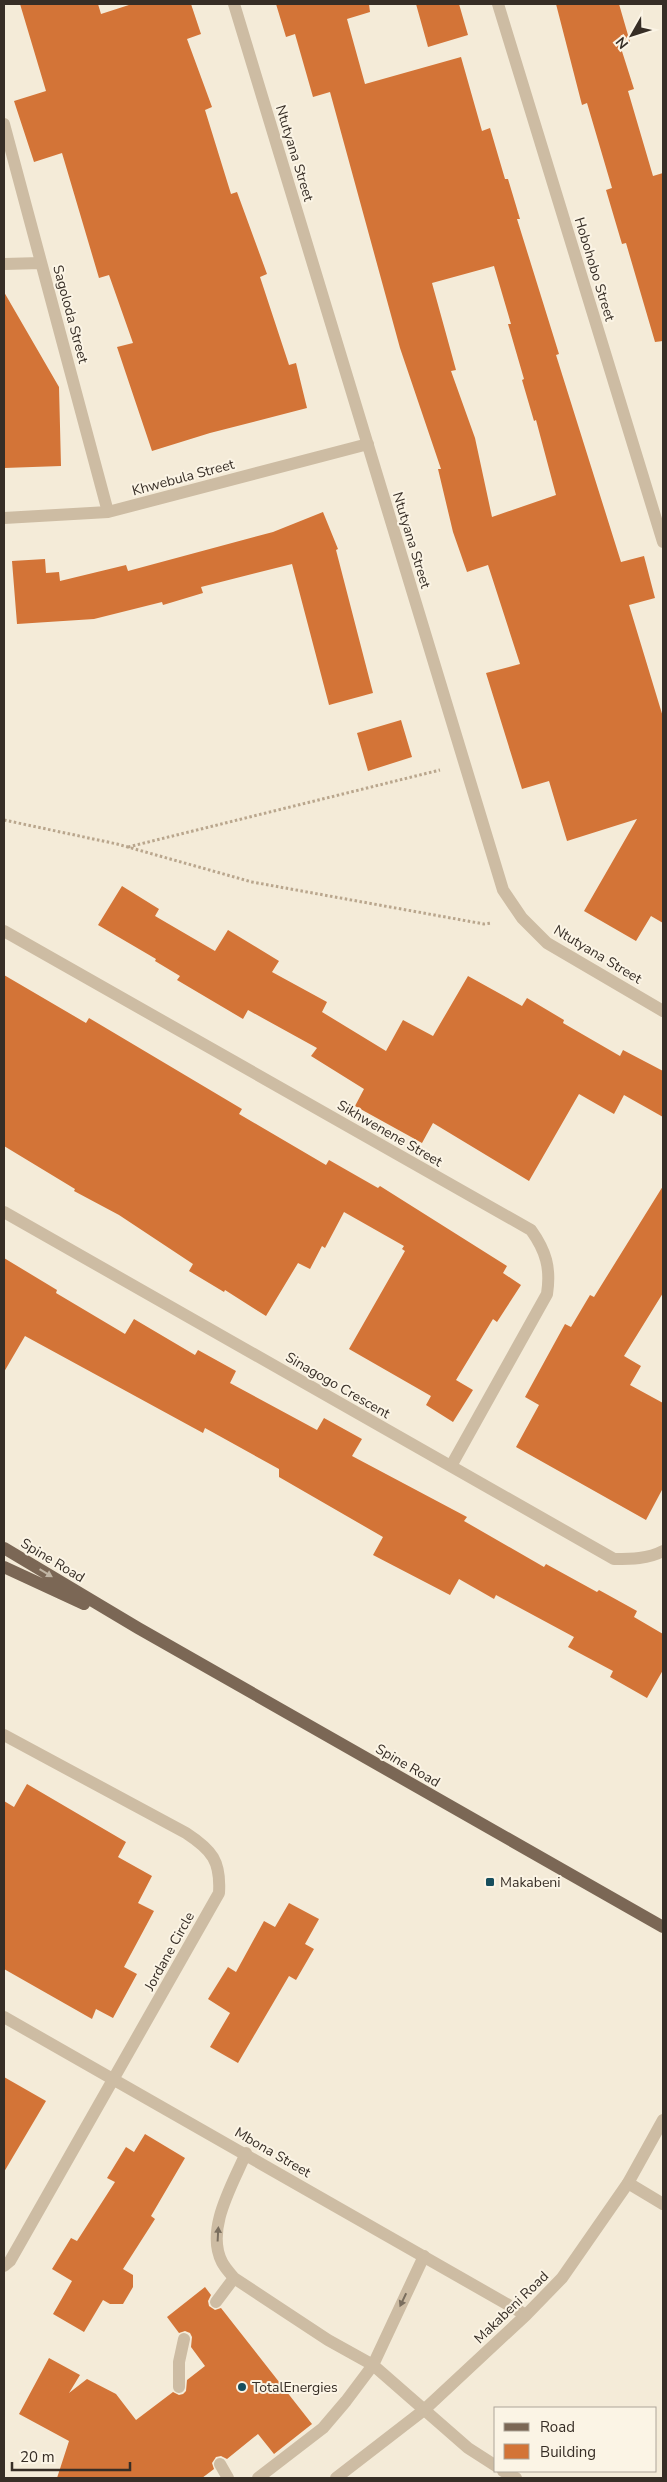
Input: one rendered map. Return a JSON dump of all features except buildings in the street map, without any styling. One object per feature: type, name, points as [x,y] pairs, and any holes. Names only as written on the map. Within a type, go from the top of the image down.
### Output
[{"type":"main road","name":"Spine Road","points":[[4,1548],[138,1628],[663,1927]]},
{"type":"main road","name":"Spine Road","points":[[4,1568],[138,1628]]},
{"type":"street","name":"Ntutyana Street","points":[[234,4],[502,890],[522,918],[547,943],[663,1011]]},
{"type":"street","name":"Hobohobo Street","points":[[498,4],[663,542]]},
{"type":"street","name":"Sagoloda Street","points":[[4,124],[108,512]]},
{"type":"street","points":[[4,264],[41,264]]},
{"type":"street","name":"Khwebula Street","points":[[4,518],[108,512],[368,444]]},
{"type":"street","name":"Sikhwenene Street","points":[[4,931],[531,1230],[541,1244],[548,1260],[550,1276],[547,1294],[451,1466]]},
{"type":"street","name":"Sinagogo Crescent","points":[[4,1212],[614,1559],[633,1559],[655,1555],[663,1551]]},
{"type":"street","name":"Jordane Circle","points":[[4,1735],[186,1833],[202,1844],[216,1860],[220,1877],[218,1893],[115,2079],[10,2261],[4,2266]]},
{"type":"street","name":"Mbona Street","points":[[4,2017],[246,2153],[526,2315]]},
{"type":"street","name":"Makabeni Road","points":[[336,2478],[424,2410],[526,2315],[562,2278],[628,2183],[663,2120]]},
{"type":"street","points":[[246,2153],[217,2229],[222,2261],[234,2278],[320,2335],[373,2365],[468,2448],[494,2465]]},
{"type":"street","points":[[628,2183],[663,2204]]},
{"type":"street","points":[[258,2478],[323,2428],[373,2365],[424,2256]]},
{"type":"street","points":[[216,2302],[234,2278]]},
{"type":"street","points":[[179,2387],[179,2362],[184,2339]]},
{"type":"street","points":[[220,2464],[228,2478]]},
{"type":"path","points":[[127,847],[388,781],[465,764]]},
{"type":"path","points":[[4,820],[127,847],[252,882],[484,924],[522,918]]},
{"type":"place","name":"Makabeni","points":[[490,1882]]},
{"type":"place","name":"TotalEnergies","points":[[242,2387]]}]
